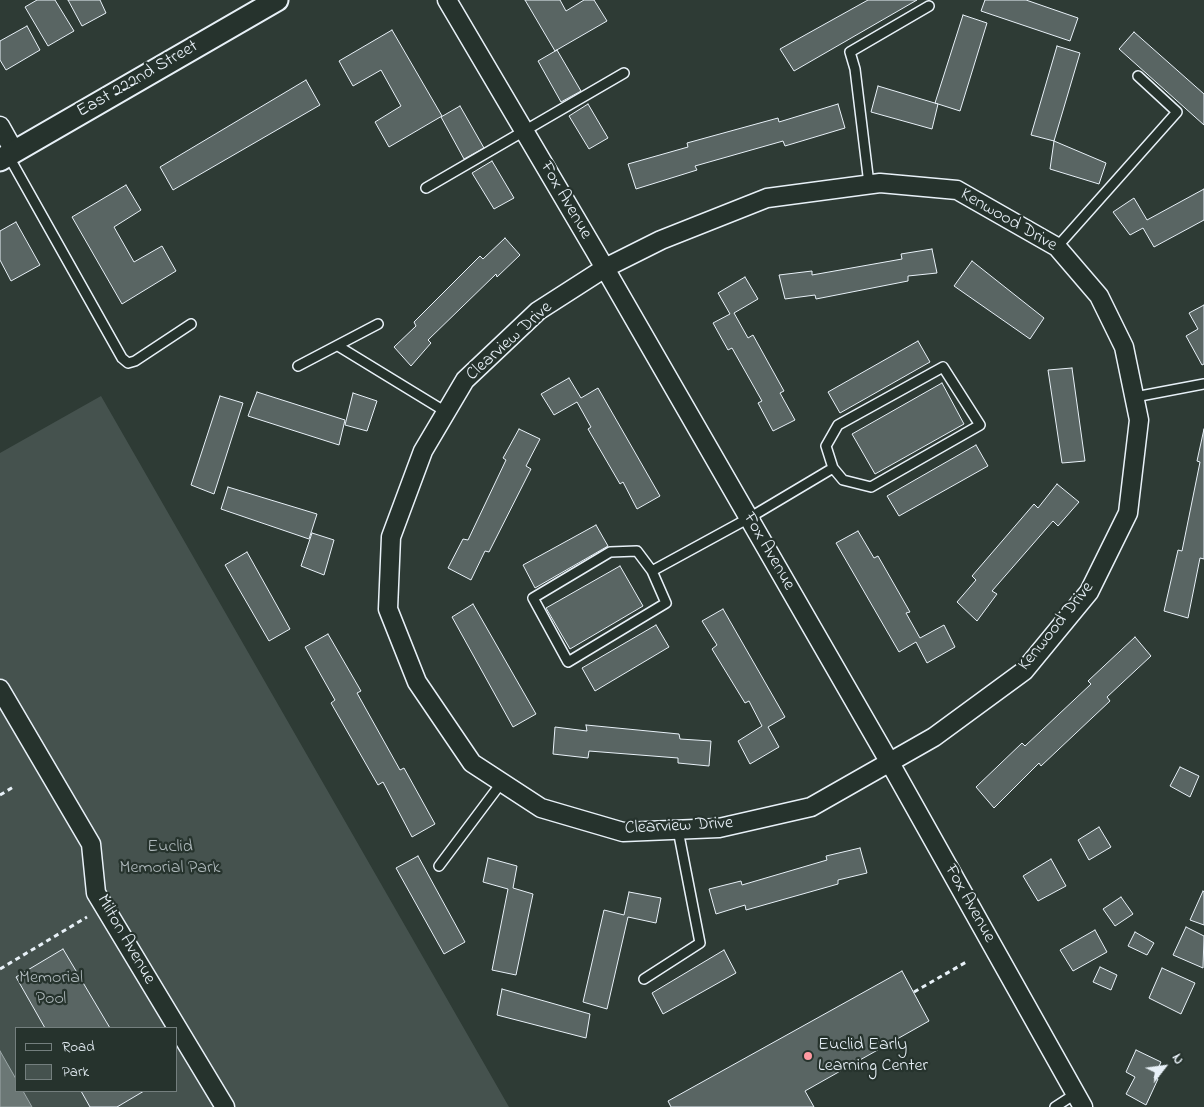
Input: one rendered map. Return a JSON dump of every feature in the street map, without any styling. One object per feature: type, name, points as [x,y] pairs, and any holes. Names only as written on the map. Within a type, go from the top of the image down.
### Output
[{"type":"street","name":"East 222nd Street","points":[[7,155],[277,0]]},
{"type":"street","name":"Fox Avenue","points":[[447,0],[890,763],[1079,1100]]},
{"type":"street","points":[[0,126],[7,155]]},
{"type":"street","name":"Kenwood Drive","points":[[604,268],[661,240],[767,198],[880,183],[957,190],[1057,247],[1099,296],[1124,347],[1139,420],[1128,513],[1089,592],[1024,671],[934,737],[890,763]]},
{"type":"street","name":"Clearview Drive","points":[[604,268],[538,312],[465,380],[423,450],[391,537],[388,609],[417,682],[472,763],[541,808],[623,832],[719,828],[811,807],[890,763]]},
{"type":"street","name":"Milton Avenue","points":[[0,689],[91,844],[96,893],[177,1027]]},
{"type":"street","name":"Milton Avenue","points":[[178,1029],[225,1107]]},
{"type":"lane","points":[[868,184],[855,69],[850,52],[929,6]]},
{"type":"lane","points":[[426,188],[624,73]]},
{"type":"lane","points":[[1057,247],[1177,112],[1138,76]]},
{"type":"lane","points":[[7,155],[122,358],[128,363],[136,361],[190,324]]},
{"type":"lane","points":[[298,366],[378,324]]},
{"type":"lane","points":[[338,346],[446,412]]},
{"type":"lane","points":[[943,367],[980,425],[871,487],[843,480],[833,468],[826,446],[838,425],[943,367]]},
{"type":"lane","points":[[1134,397],[1204,384]]},
{"type":"lane","points":[[652,571],[749,518],[833,468]]},
{"type":"lane","points":[[637,551],[652,571],[666,603],[568,662],[533,598],[610,552],[637,551]]},
{"type":"lane","points":[[439,866],[502,782]]},
{"type":"lane","points":[[644,980],[700,943],[678,830]]},
{"type":"lane","points":[[1055,1107],[1079,1100]]},
{"type":"path","points":[[0,795],[15,786]]},
{"type":"path","points":[[0,969],[90,916]]},
{"type":"path","points":[[914,992],[968,961]]},
{"type":"green space","name":"Euclid Memorial Park","points":[[101,396],[509,1107],[0,1107],[0,453]]},
{"type":"shaded area","points":[[0,1051],[15,1077],[15,1092],[24,1092],[32,1107],[0,1107]]},
{"type":"building","points":[[37,0],[55,0],[74,31],[48,46],[25,7]]},
{"type":"building","points":[[68,0],[100,0],[106,13],[82,26]]},
{"type":"building","points":[[525,0],[560,0],[566,11],[584,0],[594,0],[607,21],[555,51]]},
{"type":"building","points":[[868,0],[917,0],[794,71],[780,49]]},
{"type":"building","points":[[985,0],[1026,0],[1078,18],[1070,41],[981,11]]},
{"type":"building","points":[[963,15],[987,23],[960,111],[935,103]]},
{"type":"building","points":[[27,26],[40,50],[6,70],[0,60],[0,41]]},
{"type":"building","points":[[392,30],[442,116],[389,147],[375,122],[401,106],[381,70],[353,86],[339,61]]},
{"type":"building","points":[[1134,32],[1204,94],[1204,125],[1119,49]]},
{"type":"building","points":[[1057,46],[1080,53],[1054,141],[1031,135]]},
{"type":"building","points":[[557,50],[581,91],[561,102],[538,61]]},
{"type":"building","points":[[306,80],[320,105],[173,190],[160,167]]},
{"type":"building","points":[[878,86],[938,104],[932,129],[871,112]]},
{"type":"building","points":[[588,104],[608,138],[589,149],[569,116]]},
{"type":"building","points":[[838,104],[845,128],[785,146],[783,141],[695,166],[697,170],[636,189],[628,164],[688,147],[687,143],[778,118],[779,122]]},
{"type":"building","points":[[460,106],[484,148],[464,159],[441,117]]},
{"type":"building","points":[[1054,141],[1106,163],[1099,184],[1050,169]]},
{"type":"building","points":[[492,161],[514,198],[494,209],[472,173]]},
{"type":"building","points":[[126,185],[141,210],[114,227],[134,262],[162,246],[176,271],[122,304],[72,217]]},
{"type":"building","points":[[1204,189],[1204,220],[1154,247],[1143,228],[1130,235],[1113,212],[1134,198],[1147,220]]},
{"type":"building","points":[[16,222],[40,265],[11,281],[0,260],[0,231]]},
{"type":"building","points":[[505,238],[520,255],[497,277],[496,274],[428,340],[431,343],[411,366],[394,347],[416,326],[414,322],[480,256],[483,259]]},
{"type":"building","points":[[932,249],[937,273],[908,276],[908,281],[816,299],[815,295],[785,299],[779,275],[812,271],[812,275],[902,259],[901,254]]},
{"type":"building","points":[[972,261],[1044,318],[1030,339],[954,286]]},
{"type":"building","points":[[745,277],[758,299],[734,313],[748,338],[753,335],[784,391],[780,393],[795,420],[773,431],[758,403],[762,401],[732,348],[728,350],[713,323],[730,314],[718,293]]},
{"type":"building","points":[[1204,305],[1204,364],[1202,365],[1186,336],[1198,329],[1189,313]]},
{"type":"building","points":[[918,341],[930,362],[840,413],[828,392]]},
{"type":"building","points":[[1072,368],[1085,461],[1062,463],[1048,370]]},
{"type":"building","points":[[569,378],[581,398],[598,388],[660,496],[637,509],[623,482],[620,484],[588,429],[591,427],[577,402],[554,415],[541,394]]},
{"type":"building","points":[[942,383],[964,424],[875,474],[852,434]]},
{"type":"building","points":[[257,392],[345,420],[339,445],[248,416]]},
{"type":"building","points":[[353,393],[377,401],[367,431],[345,425]]},
{"type":"building","points":[[220,396],[243,403],[214,494],[191,485]]},
{"type":"building","points":[[519,429],[540,439],[526,466],[531,469],[489,552],[485,551],[471,580],[448,568],[463,539],[468,540],[506,460],[503,458]]},
{"type":"building","points":[[1204,429],[1204,559],[1200,558],[1188,618],[1164,611],[1178,550],[1182,551],[1200,462],[1197,461]]},
{"type":"building","points":[[976,445],[988,466],[899,516],[887,496]]},
{"type":"building","points":[[1057,484],[1079,502],[1058,526],[1053,521],[992,591],[997,594],[977,621],[957,602],[976,580],[972,576],[1034,504],[1038,508]]},
{"type":"building","points":[[228,487],[317,514],[309,539],[221,509]]},
{"type":"building","points":[[596,525],[608,546],[535,588],[523,565]]},
{"type":"building","points":[[858,531],[874,558],[878,556],[910,612],[906,613],[920,638],[944,625],[955,647],[927,663],[916,642],[899,652],[836,543]]},
{"type":"building","points":[[312,533],[334,540],[324,575],[301,566]]},
{"type":"building","points":[[247,552],[290,629],[269,641],[225,565]]},
{"type":"building","points":[[620,566],[643,606],[570,649],[546,608]]},
{"type":"building","points":[[473,604],[536,714],[513,727],[452,617]]},
{"type":"building","points":[[723,609],[785,717],[768,727],[779,747],[750,764],[738,741],[762,726],[749,701],[745,703],[712,649],[717,645],[702,621]]},
{"type":"building","points":[[656,625],[669,647],[595,691],[582,668]]},
{"type":"building","points":[[328,634],[361,691],[357,693],[400,770],[404,768],[435,824],[412,837],[383,782],[378,785],[331,703],[335,700],[305,647]]},
{"type":"building","points":[[1135,637],[1151,656],[1107,697],[1110,701],[1041,766],[1039,763],[994,808],[976,787],[1022,743],[1025,746],[1091,684],[1088,681]]},
{"type":"building","points":[[586,725],[679,734],[680,739],[711,741],[709,766],[678,763],[678,758],[589,751],[588,758],[553,754],[555,727],[587,731]]},
{"type":"building","points":[[1180,767],[1199,776],[1190,797],[1170,786]]},
{"type":"building","points":[[1099,827],[1111,847],[1089,860],[1078,840]]},
{"type":"building","points":[[860,848],[867,873],[838,880],[838,884],[746,910],[745,905],[716,914],[709,889],[741,881],[742,885],[827,860],[826,856]]},
{"type":"building","points":[[418,856],[465,942],[444,954],[396,868]]},
{"type":"building","points":[[488,858],[517,866],[513,888],[533,894],[516,975],[492,970],[508,889],[483,882]]},
{"type":"building","points":[[1051,859],[1066,886],[1038,901],[1023,876]]},
{"type":"building","points":[[629,892],[661,898],[656,923],[628,917],[607,1009],[583,1002],[604,910],[624,915]]},
{"type":"building","points":[[1204,892],[1204,925],[1190,920]]},
{"type":"building","points":[[1121,897],[1133,914],[1115,926],[1103,909]]},
{"type":"building","points":[[1186,927],[1204,936],[1203,968],[1173,955]]},
{"type":"building","points":[[1095,930],[1107,952],[1073,971],[1060,950]]},
{"type":"building","points":[[1135,932],[1154,943],[1147,955],[1128,946]]},
{"type":"building","points":[[63,949],[109,1027],[44,1027],[16,977]]},
{"type":"building","points":[[724,950],[736,973],[663,1014],[652,993]]},
{"type":"building","points":[[1100,967],[1117,975],[1111,990],[1093,982]]},
{"type":"building","points":[[1162,968],[1195,983],[1181,1014],[1149,998]]},
{"type":"building","name":"Euclid Early Learning Center","points":[[902,971],[929,1021],[805,1091],[814,1107],[671,1107],[668,1101]]},
{"type":"building","points":[[502,989],[590,1014],[586,1038],[497,1015]]},
{"type":"building","points":[[1136,1050],[1161,1062],[1154,1078],[1158,1079],[1146,1105],[1126,1094],[1135,1077],[1126,1072]]},
{"type":"building","points":[[82,1092],[142,1092],[117,1107],[90,1107]]},
{"type":"place","name":"Euclid Early Learning Center","points":[[808,1056]]},
{"type":"park label","name":"Memorial Pool","points":[[51,990]]}]
